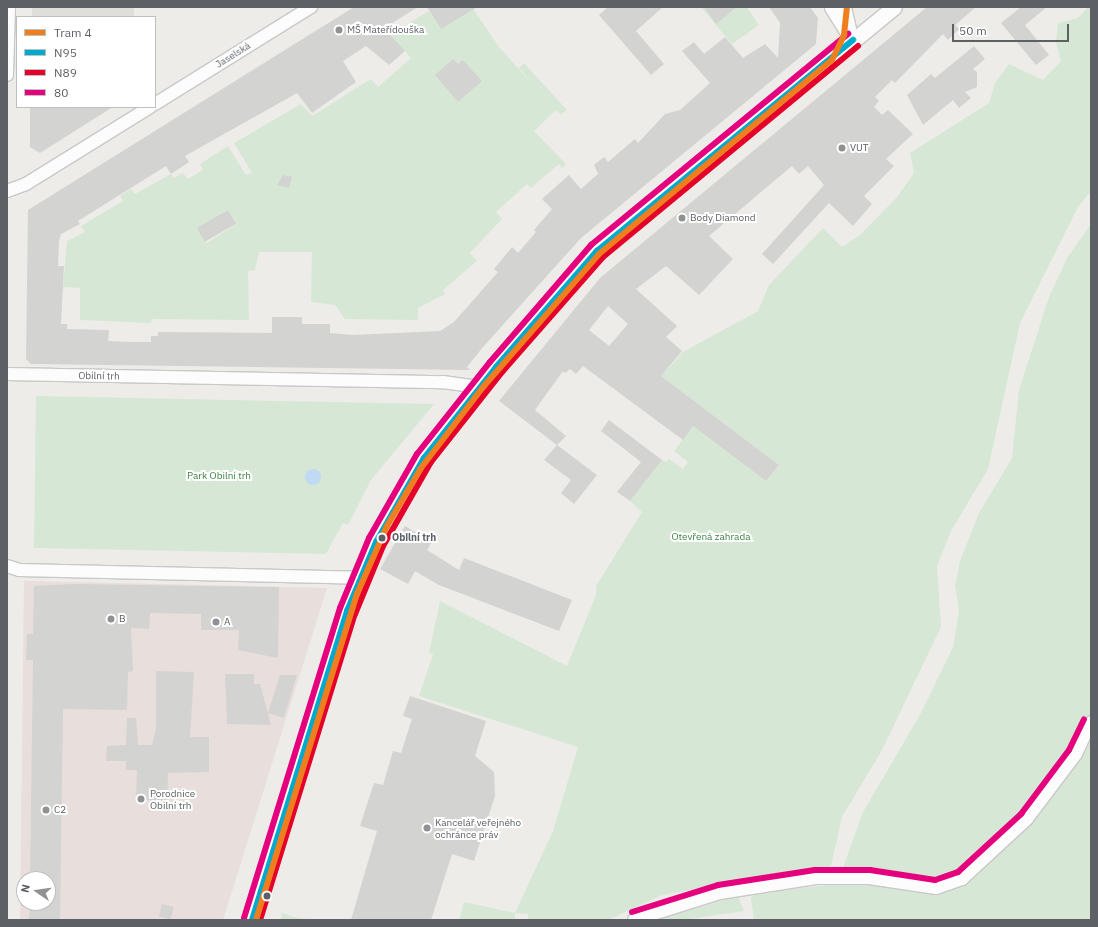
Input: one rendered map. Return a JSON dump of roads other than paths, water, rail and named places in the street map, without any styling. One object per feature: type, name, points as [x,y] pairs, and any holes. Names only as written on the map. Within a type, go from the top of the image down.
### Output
[{"type":"street","points":[[7,75],[9,7]]},
{"type":"street","name":"Jaselská","points":[[156,103],[310,7]]},
{"type":"street","points":[[832,7],[853,40]]},
{"type":"street","points":[[845,7],[853,40]]},
{"type":"street","points":[[252,920],[360,578],[402,492],[479,387],[597,251],[894,7]]},
{"type":"street","points":[[7,191],[26,184],[148,108]]},
{"type":"street","name":"Obilní trh","points":[[7,374],[443,382],[479,387]]},
{"type":"street","points":[[7,566],[20,570],[360,578]]},
{"type":"street","points":[[634,920],[688,901],[739,890],[816,878],[869,878],[936,888],[962,880],[1027,819],[1076,754],[1091,722]]},
{"type":"water","points":[[310,469],[316,469],[321,474],[319,483],[316,485],[310,485],[305,480],[305,474]]},
{"type":"tram line","name":"4","points":[[256,920],[357,594],[387,526],[421,468],[484,386],[599,254],[832,60],[844,35],[847,7]]},
{"type":"place","name":"MŠ Mateřídouška","points":[[339,30]]},
{"type":"place","name":"VUT","points":[[842,148]]},
{"type":"place","name":"Body Diamond","points":[[682,218]]},
{"type":"place","name":"Obilní trh","points":[[382,538]]},
{"type":"place","name":"B","points":[[111,619]]},
{"type":"place","name":"A","points":[[216,622]]},
{"type":"place","name":"Porodnice Obilní trh","points":[[141,799]]},
{"type":"place","name":"C2","points":[[46,810]]},
{"type":"place","name":"Kancelář veřejného ochránce práv","points":[[427,828]]},
{"type":"park label","name":"Park Obilní trh","points":[[219,476]]},
{"type":"park label","name":"Otevřená zahrada","points":[[711,537]]}]
